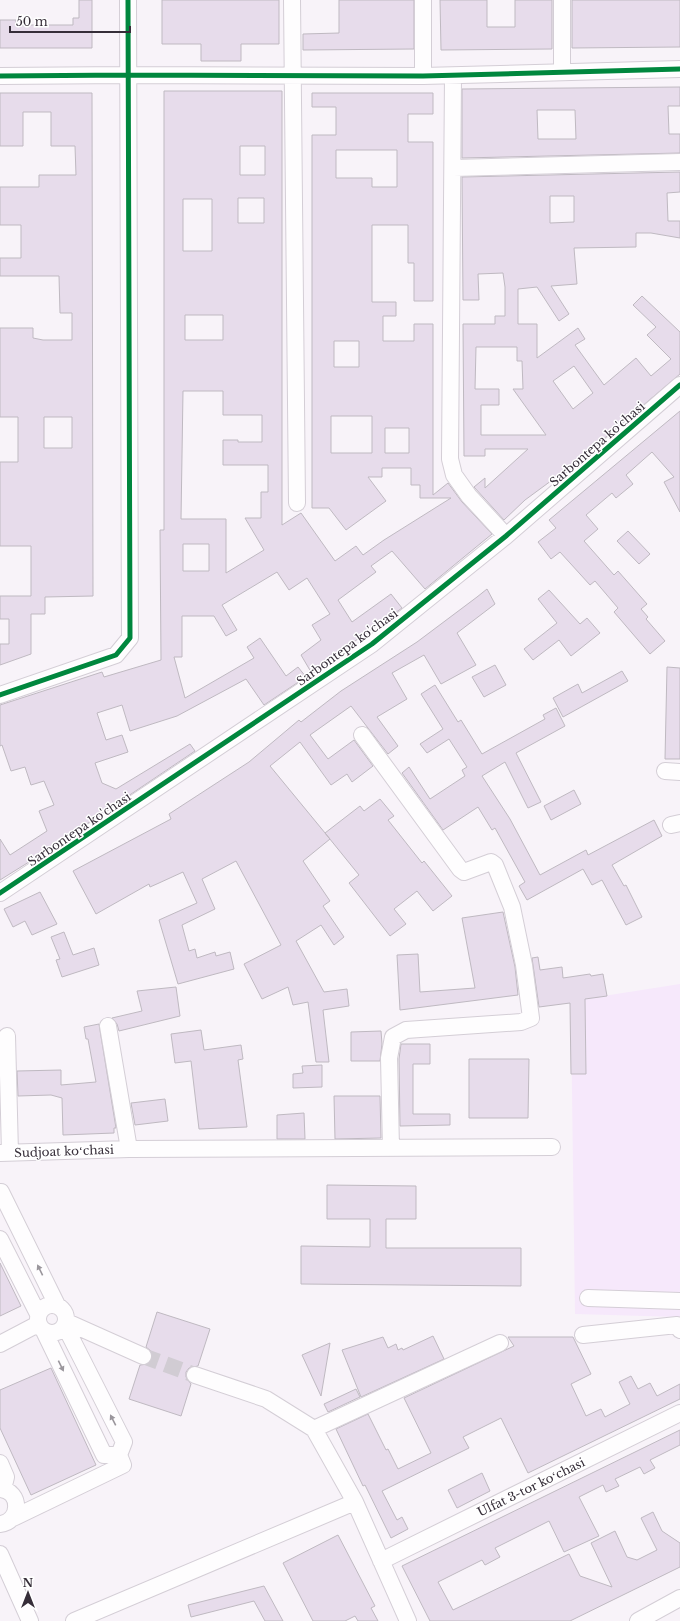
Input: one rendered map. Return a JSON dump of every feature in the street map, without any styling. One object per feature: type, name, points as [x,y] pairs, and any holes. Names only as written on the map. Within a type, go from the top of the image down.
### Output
[{"type":"street","points":[[0,695],[116,655],[130,638],[127,75],[128,0]]},
{"type":"street","points":[[292,0],[294,75],[296,503]]},
{"type":"street","points":[[423,0],[423,76]]},
{"type":"street","points":[[562,0],[562,71]]},
{"type":"street","points":[[0,76],[453,76],[680,68]]},
{"type":"street","points":[[453,76],[450,460],[454,475],[469,496],[506,536]]},
{"type":"street","points":[[453,168],[680,162]]},
{"type":"street","name":"Sarbontepa ko'chasi","points":[[0,893],[372,644],[506,536],[680,385]]},
{"type":"street","points":[[362,735],[460,869],[464,872],[491,862],[495,865],[512,907],[524,965],[531,1018],[521,1022],[406,1030],[393,1037],[390,1058],[391,1148]]},
{"type":"street","points":[[108,1026],[129,1149]]},
{"type":"street","points":[[5,1153],[7,1036]]},
{"type":"street","name":"Sudjoat koʻchasi","points":[[5,1153],[129,1149],[552,1147]]},
{"type":"street","points":[[0,1192],[57,1305]]},
{"type":"street","points":[[0,1239],[104,1455],[118,1455]]},
{"type":"street","points":[[588,1298],[680,1301]]},
{"type":"street","points":[[0,1344],[40,1323],[44,1307],[49,1305],[57,1305],[62,1308],[65,1312],[66,1324],[124,1442],[118,1455]]},
{"type":"street","points":[[40,1323],[49,1333],[58,1333],[66,1324]]},
{"type":"street","points":[[66,1324],[143,1356]]},
{"type":"street","points":[[583,1335],[677,1325],[680,1330]]},
{"type":"street","points":[[314,1429],[500,1343]]},
{"type":"street","points":[[195,1374],[266,1399],[314,1429],[355,1502],[408,1621]]},
{"type":"street","name":"Ulfat 3-tor koʻchasi","points":[[381,1561],[680,1413]]},
{"type":"street","points":[[6,1521],[123,1465],[118,1455]]},
{"type":"street","points":[[0,1463],[6,1477],[2,1489],[9,1491],[16,1501],[17,1507],[6,1521]]},
{"type":"street","points":[[74,1621],[106,1614],[355,1502]]},
{"type":"street","points":[[0,1554],[30,1621]]},
{"type":"street","points":[[638,1621],[680,1598]]},
{"type":"shaded area","points":[[680,984],[680,1317],[575,1314],[571,1017],[578,1000]]},
{"type":"building","points":[[79,0],[92,0],[92,48],[0,48],[0,20],[16,20],[16,25],[73,25],[73,18],[79,18]]},
{"type":"building","points":[[162,0],[279,0],[279,44],[241,44],[241,61],[201,61],[201,44],[162,44]]},
{"type":"building","points":[[339,0],[414,0],[414,49],[303,50],[303,34],[339,33]]},
{"type":"building","points":[[440,0],[487,0],[487,27],[515,27],[515,0],[552,0],[552,49],[441,50]]},
{"type":"building","points":[[572,0],[680,0],[680,47],[572,48]]},
{"type":"building","points":[[680,87],[680,106],[668,106],[669,134],[680,134],[680,153],[462,158],[462,89]],"holes":[[[537,110],[575,110],[576,139],[538,139]]]},
{"type":"building","points":[[164,91],[282,91],[282,525],[301,513],[335,561],[356,546],[363,555],[451,498],[420,498],[420,485],[411,485],[411,468],[382,468],[382,477],[368,477],[386,501],[346,530],[329,508],[312,508],[312,135],[336,135],[336,107],[312,107],[312,93],[433,93],[433,114],[408,114],[408,142],[433,142],[433,301],[414,301],[414,263],[408,263],[408,225],[372,225],[372,302],[396,302],[396,316],[383,316],[383,341],[414,341],[414,324],[433,324],[433,495],[448,483],[462,502],[492,534],[425,589],[392,551],[371,566],[376,572],[338,600],[352,622],[391,594],[402,608],[311,672],[301,655],[321,640],[312,625],[330,614],[307,578],[289,590],[277,572],[222,605],[237,630],[226,636],[214,616],[182,616],[182,657],[174,657],[185,698],[254,658],[247,647],[260,638],[286,676],[298,667],[306,677],[264,705],[246,679],[177,716],[130,731],[122,705],[97,713],[106,740],[122,735],[128,752],[95,763],[102,783],[116,789],[190,744],[195,751],[45,852],[0,880],[0,839],[10,855],[47,831],[39,811],[54,805],[44,781],[31,785],[25,767],[11,771],[2,745],[0,746],[0,705],[102,672],[104,677],[161,660],[160,530],[164,530]],"holes":[[[240,146],[265,146],[265,175],[240,175]],[[336,150],[397,150],[397,187],[372,187],[372,178],[336,178]],[[238,198],[264,198],[264,223],[238,223]],[[183,199],[212,199],[212,251],[183,251]],[[185,315],[223,315],[223,340],[185,340]],[[334,341],[359,341],[359,367],[334,367]],[[183,391],[223,391],[223,415],[262,415],[262,442],[238,442],[238,440],[223,440],[223,465],[268,465],[268,492],[261,492],[261,518],[245,518],[264,550],[226,573],[226,519],[181,519]],[[331,416],[372,416],[372,453],[331,453]],[[385,428],[409,428],[409,453],[385,453]],[[183,544],[209,544],[209,571],[183,571]]]},
{"type":"building","points":[[0,93],[92,93],[93,596],[45,597],[45,614],[31,614],[31,654],[0,665],[0,644],[9,644],[9,619],[0,619],[0,596],[31,596],[31,546],[0,546],[0,462],[18,462],[18,417],[0,417],[0,328],[33,328],[33,338],[43,340],[72,340],[72,313],[60,313],[59,276],[0,276],[0,258],[21,258],[21,225],[0,225],[0,187],[39,187],[39,175],[76,175],[75,146],[51,146],[51,112],[23,112],[23,146],[0,146]],"holes":[[[44,417],[72,417],[72,448],[44,448]]]},
{"type":"building","points":[[680,172],[680,192],[667,193],[668,221],[680,221],[680,238],[651,233],[636,233],[636,247],[574,248],[577,284],[551,286],[569,314],[559,321],[537,287],[518,289],[518,324],[537,324],[537,358],[578,328],[585,339],[575,345],[604,385],[636,358],[651,376],[671,359],[647,335],[656,327],[633,305],[642,296],[680,332],[680,374],[574,464],[525,500],[504,520],[474,487],[485,478],[485,488],[528,449],[485,449],[485,456],[464,456],[463,324],[495,324],[495,316],[505,316],[505,287],[503,273],[478,274],[479,300],[463,300],[462,177]],"holes":[[[550,196],[574,196],[574,222],[550,223]],[[476,347],[517,347],[517,361],[522,361],[523,389],[513,389],[546,435],[481,435],[481,405],[499,405],[499,389],[475,389]],[[574,366],[593,393],[573,409],[553,381]]]},
{"type":"building","points":[[680,411],[680,512],[664,482],[674,477],[652,452],[626,475],[633,484],[616,498],[612,493],[586,515],[598,529],[584,541],[614,575],[618,571],[647,604],[641,609],[648,617],[646,619],[665,641],[650,654],[614,612],[618,608],[595,581],[590,585],[560,552],[551,559],[538,542],[556,528],[549,520]]},
{"type":"building","points":[[628,531],[650,554],[639,564],[617,541]]},
{"type":"building","points":[[487,589],[495,604],[457,633],[476,665],[441,684],[424,655],[392,673],[407,699],[377,717],[398,746],[388,754],[351,706],[310,735],[328,759],[354,740],[373,766],[352,782],[347,774],[331,785],[300,742],[270,766],[330,839],[303,861],[330,901],[323,906],[344,937],[334,945],[321,925],[296,941],[324,992],[347,989],[349,1006],[323,1010],[329,1062],[316,1062],[308,1002],[293,1005],[288,987],[262,999],[244,964],[281,945],[236,861],[202,879],[215,909],[182,925],[189,951],[195,949],[197,958],[215,952],[216,956],[230,952],[234,969],[178,984],[159,920],[197,903],[183,872],[150,887],[149,884],[96,914],[73,871],[171,819],[169,814],[249,762],[299,720],[301,722],[341,691],[417,642]]},
{"type":"building","points":[[549,590],[580,624],[587,618],[600,633],[571,656],[559,640],[533,660],[524,649],[557,623],[538,599]]},
{"type":"building","points":[[495,665],[506,685],[484,697],[472,677]]},
{"type":"building","points":[[667,667],[680,668],[680,759],[665,759]]},
{"type":"building","points":[[622,671],[628,681],[563,717],[553,698],[578,684],[582,693]]},
{"type":"building","points":[[435,685],[458,722],[461,720],[482,754],[545,719],[543,715],[556,708],[565,726],[516,753],[541,802],[528,808],[505,762],[482,776],[510,819],[540,875],[586,850],[588,855],[654,820],[662,836],[612,865],[624,886],[626,885],[642,917],[626,925],[602,880],[592,885],[583,869],[527,900],[519,886],[525,882],[495,828],[492,830],[478,807],[443,830],[402,773],[409,767],[430,799],[465,776],[462,770],[467,767],[449,739],[427,753],[420,744],[443,729],[421,694]]},
{"type":"building","points":[[574,790],[581,804],[551,820],[544,806]]},
{"type":"building","points":[[380,799],[394,816],[388,820],[422,863],[424,861],[452,896],[433,911],[417,891],[394,909],[406,924],[390,936],[349,883],[359,875],[325,833],[360,806],[364,811]]},
{"type":"building","points":[[40,892],[57,924],[32,935],[25,921],[13,927],[4,909]]},
{"type":"building","points":[[503,912],[515,967],[518,995],[400,1010],[397,955],[418,954],[420,992],[475,988],[462,918]]},
{"type":"building","points":[[64,932],[73,955],[94,948],[99,965],[62,977],[56,960],[60,959],[51,937]]},
{"type":"building","points":[[538,957],[540,970],[562,967],[563,978],[590,974],[591,976],[603,974],[607,996],[585,999],[586,1074],[571,1074],[570,1003],[539,1007],[532,958]]},
{"type":"building","points":[[176,987],[180,1016],[119,1031],[117,1024],[112,1018],[142,1011],[137,991]]},
{"type":"building","points":[[99,1024],[116,1128],[114,1128],[114,1133],[63,1135],[62,1098],[51,1095],[18,1096],[17,1071],[61,1070],[61,1085],[96,1082],[88,1039],[86,1039],[84,1027]]},
{"type":"building","points":[[201,1030],[204,1050],[241,1045],[243,1059],[238,1060],[247,1127],[199,1129],[191,1061],[175,1063],[171,1034]]},
{"type":"building","points":[[381,1031],[382,1044],[380,1061],[351,1061],[351,1032]]},
{"type":"building","points":[[401,1044],[430,1044],[430,1064],[413,1064],[413,1114],[450,1114],[450,1125],[400,1126],[399,1059]]},
{"type":"building","points":[[469,1059],[529,1059],[528,1118],[469,1118]]},
{"type":"building","points":[[322,1065],[322,1087],[293,1088],[293,1074],[303,1073],[302,1066]]},
{"type":"building","points":[[334,1096],[380,1096],[381,1138],[335,1139]]},
{"type":"building","points":[[165,1099],[168,1121],[135,1125],[131,1103]]},
{"type":"building","points":[[304,1113],[305,1139],[277,1139],[277,1115]]},
{"type":"building","points":[[327,1185],[416,1186],[416,1219],[386,1219],[386,1248],[521,1248],[521,1286],[301,1284],[301,1246],[370,1247],[370,1219],[327,1219]]},
{"type":"building","points":[[0,1263],[21,1306],[0,1316]]},
{"type":"building","points":[[157,1312],[210,1329],[198,1366],[189,1368],[186,1372],[186,1377],[191,1384],[181,1416],[129,1399],[140,1365],[148,1364],[152,1360],[151,1351],[146,1347]]},
{"type":"building","points":[[433,1336],[444,1359],[361,1397],[342,1350],[383,1337],[388,1348],[396,1344],[398,1350],[402,1348],[403,1350]]},
{"type":"building","points":[[508,1337],[573,1337],[591,1374],[571,1384],[586,1416],[601,1409],[605,1417],[630,1404],[619,1382],[631,1376],[638,1389],[650,1383],[657,1396],[680,1384],[680,1399],[528,1473],[501,1418],[463,1437],[469,1448],[382,1491],[397,1520],[402,1517],[408,1529],[391,1538],[365,1485],[363,1486],[336,1429],[368,1414],[386,1450],[388,1449],[398,1469],[431,1453],[404,1398],[514,1346]]},
{"type":"building","points":[[330,1343],[321,1396],[302,1355]]},
{"type":"building","points":[[51,1368],[96,1465],[31,1495],[0,1428],[0,1390]]},
{"type":"building","points":[[356,1389],[360,1397],[328,1412],[324,1404]]},
{"type":"building","points":[[680,1430],[680,1445],[650,1460],[655,1468],[644,1474],[640,1467],[615,1479],[619,1486],[606,1492],[603,1485],[579,1497],[599,1536],[564,1552],[549,1521],[495,1548],[500,1557],[485,1565],[482,1560],[438,1582],[453,1610],[569,1554],[580,1576],[612,1587],[591,1543],[615,1531],[627,1557],[637,1560],[657,1550],[641,1518],[653,1512],[662,1531],[680,1543],[680,1567],[570,1621],[430,1621],[402,1566]]},
{"type":"building","points":[[482,1473],[490,1491],[457,1508],[448,1490]]},
{"type":"building","points":[[338,1535],[375,1606],[371,1608],[378,1621],[358,1621],[355,1616],[345,1621],[313,1621],[283,1563]]},
{"type":"building","points":[[264,1586],[283,1621],[265,1621],[254,1601],[191,1617],[188,1605]]},
{"type":"tunnel","points":[[143,1356],[195,1375]]},
{"type":"cycle path","points":[[0,695],[116,655],[130,638],[128,0]]},
{"type":"cycle path","points":[[0,76],[423,76],[680,69]]},
{"type":"cycle path","points":[[0,893],[372,644],[506,536],[680,385]]}]
